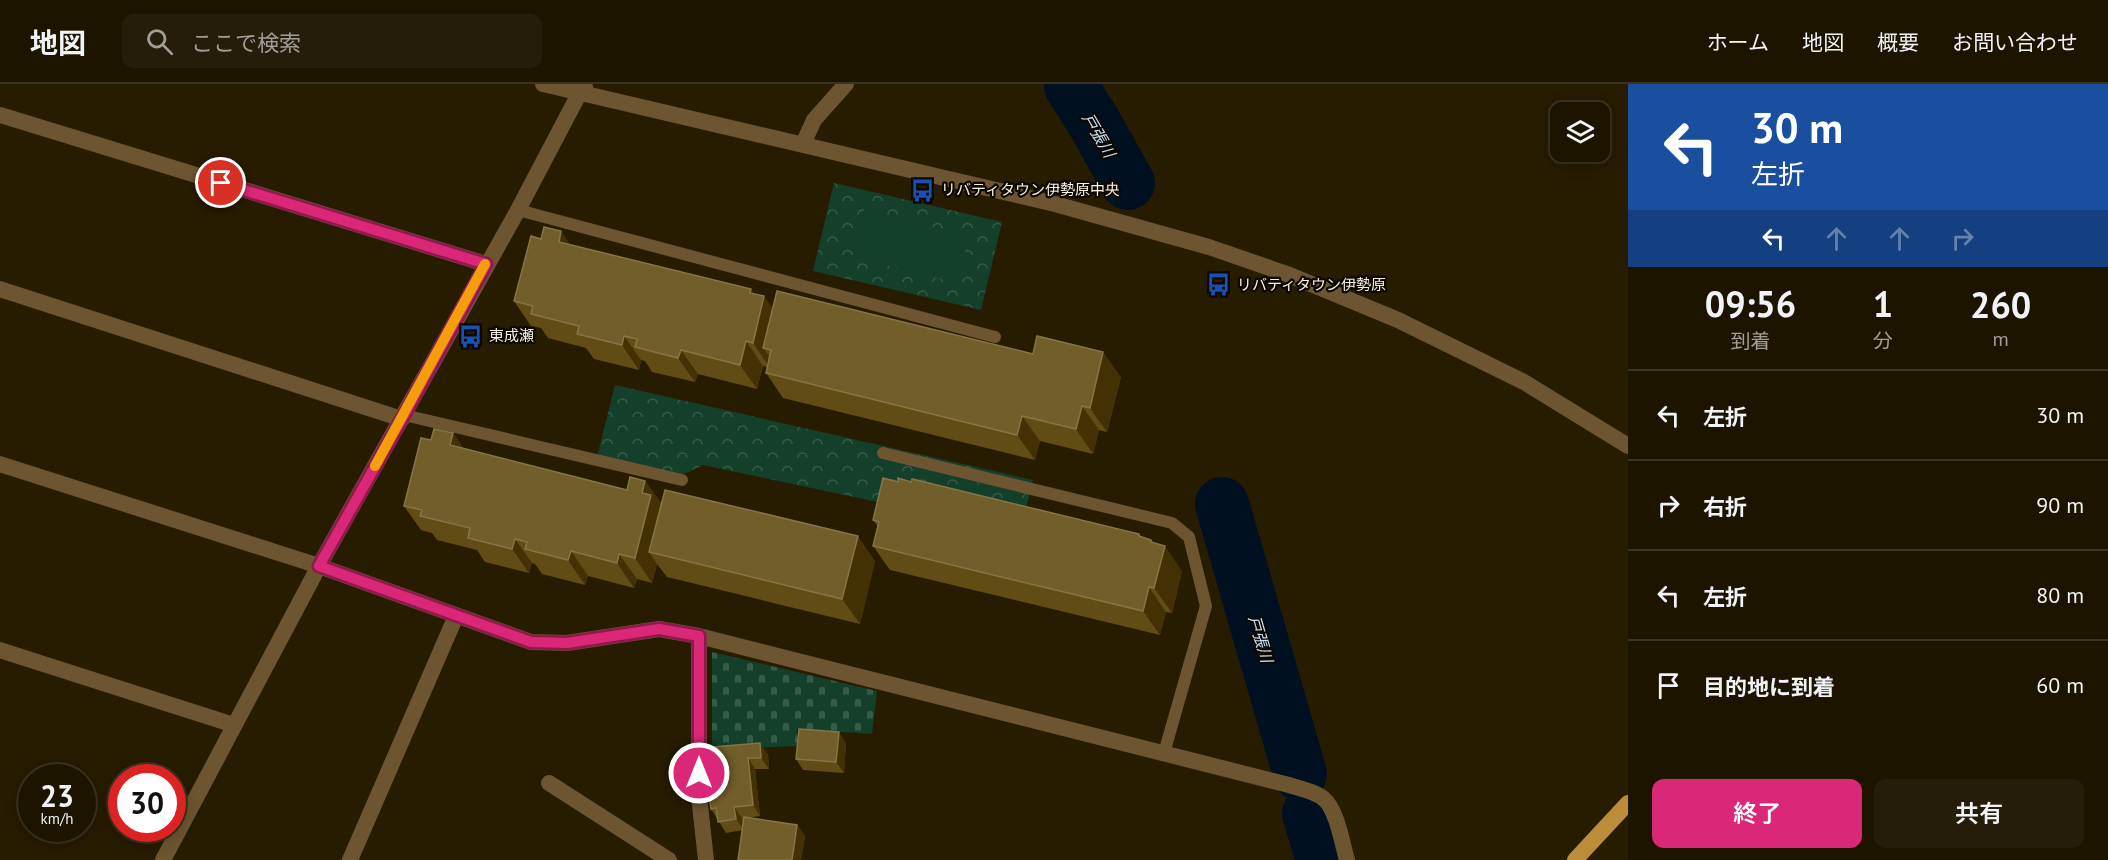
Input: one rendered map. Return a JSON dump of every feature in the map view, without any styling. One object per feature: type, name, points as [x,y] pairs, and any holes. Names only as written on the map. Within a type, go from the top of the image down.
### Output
[{"type":"main road","points":[[1575,860],[1628,803]]},
{"type":"street","points":[[543,84],[583,89],[1124,222],[1209,247],[1287,274],[1398,320],[1524,382],[1628,446]]},
{"type":"street","points":[[804,144],[814,120],[846,84]]},
{"type":"street","points":[[163,860],[319,566],[583,89]]},
{"type":"street","points":[[0,115],[486,264]]},
{"type":"street","points":[[0,289],[403,417]]},
{"type":"street","points":[[0,464],[319,566],[531,642],[567,643],[659,629],[699,636],[1289,785],[1326,800],[1333,811],[1347,860]]},
{"type":"street","points":[[350,860],[456,616]]},
{"type":"street","points":[[699,636],[699,796],[706,860]]},
{"type":"street","points":[[0,650],[234,725]]},
{"type":"street","points":[[549,783],[669,860]]},
{"type":"lane","points":[[518,210],[995,337]]},
{"type":"lane","points":[[403,417],[682,480]]},
{"type":"lane","points":[[883,453],[1172,523],[1189,537],[1206,606],[1164,753]]},
{"type":"green space","points":[[834,183],[1002,222],[981,310],[813,271]]},
{"type":"green space","points":[[864,210],[969,236],[957,283],[853,257]]},
{"type":"green space","points":[[615,385],[1033,480],[1024,517],[887,504],[703,465],[680,476],[597,457]]},
{"type":"green space","points":[[712,652],[877,691],[872,734],[797,729],[798,746],[712,749]]},
{"type":"building","points":[[544,227],[561,231],[559,242],[751,289],[750,293],[764,296],[753,343],[746,341],[740,365],[681,350],[678,358],[635,347],[637,339],[624,336],[622,345],[577,334],[579,326],[531,314],[533,306],[514,301],[531,236],[541,239]]},
{"type":"building","points":[[777,291],[1033,354],[1037,336],[1103,352],[1090,408],[1082,406],[1076,429],[1022,416],[1017,435],[766,373],[771,350],[763,348]]},
{"type":"building","points":[[434,429],[453,433],[450,445],[627,490],[630,477],[645,481],[642,493],[651,495],[635,558],[619,554],[617,563],[571,551],[568,560],[525,549],[527,542],[515,539],[512,549],[468,538],[470,528],[420,516],[422,510],[404,506],[421,438],[431,440]]},
{"type":"building","points":[[883,478],[898,482],[898,478],[911,482],[912,479],[1139,534],[1151,542],[1165,546],[1154,588],[1149,587],[1143,611],[873,546],[879,522],[873,520]]},
{"type":"building","points":[[665,490],[858,536],[842,599],[649,552]]},
{"type":"building","points":[[799,729],[839,732],[836,762],[796,759]]},
{"type":"building","points":[[760,743],[761,758],[748,758],[753,805],[734,807],[736,819],[718,822],[716,808],[711,809],[703,757],[714,756],[713,747]]},
{"type":"building","points":[[744,817],[797,825],[792,860],[738,860]]},
{"type":"waterway","name":"戸張川","points":[[1071,86],[1128,183]]},
{"type":"waterway","name":"戸張川","points":[[1222,504],[1300,774]]},
{"type":"waterway","name":"戸張川","points":[[1309,813],[1323,860]]},
{"type":"slow traffic","points":[[375,466],[485,264]]},
{"type":"place","name":"リバティタウン伊勢原中央","points":[[923,190]]},
{"type":"place","name":"リバティタウン伊勢原","points":[[1219,285]]},
{"type":"place","name":"東成瀬","points":[[471,336]]},
{"type":"route","points":[[221,183],[486,264],[319,566],[531,642],[567,643],[659,629],[699,636],[699,773]]}]
